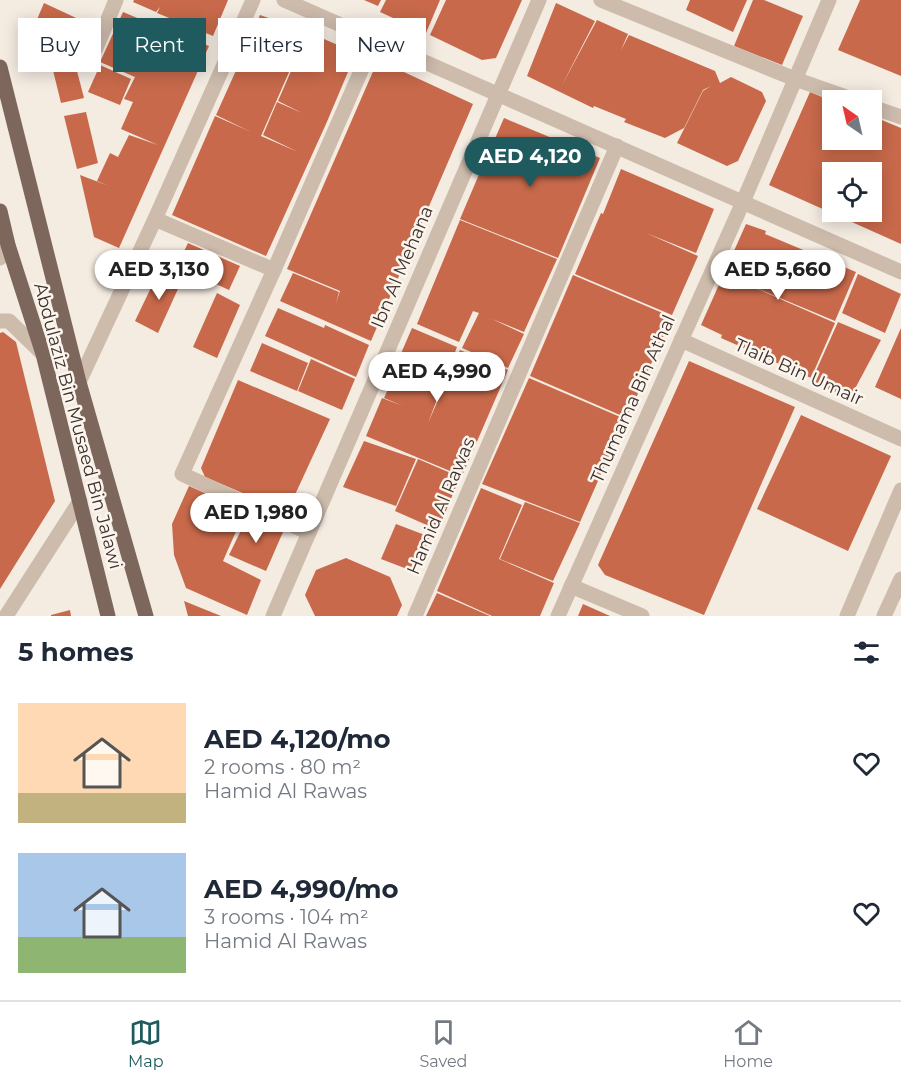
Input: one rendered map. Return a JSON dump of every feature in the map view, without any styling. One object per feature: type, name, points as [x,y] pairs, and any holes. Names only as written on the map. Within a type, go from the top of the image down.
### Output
[{"type":"main road","name":"Abdulaziz Bin Musaed Bin Jalawi","points":[[0,67],[79,382],[146,616]]},
{"type":"main road","name":"Abdulaziz Bin Musaed Bin Jalawi","points":[[0,212],[4,252],[43,354],[108,616]]},
{"type":"street","points":[[101,36],[116,0]]},
{"type":"street","points":[[79,382],[253,0]]},
{"type":"street","points":[[284,0],[336,22]]},
{"type":"street","name":"Ibn Al Mehana","points":[[273,616],[539,0]]},
{"type":"street","points":[[601,0],[826,90]]},
{"type":"street","name":"Thumama Bin Athal","points":[[558,616],[829,0]]},
{"type":"street","points":[[426,62],[901,272]]},
{"type":"street","points":[[309,533],[182,474],[361,72]]},
{"type":"street","points":[[882,110],[901,117]]},
{"type":"street","name":"Hamid Al Rawas","points":[[415,616],[617,146]]},
{"type":"street","points":[[155,219],[274,270]]},
{"type":"street","points":[[0,321],[9,321],[43,354]]},
{"type":"street","name":"Tlaib Bin Umair","points":[[681,340],[901,440]]},
{"type":"street","points":[[847,616],[901,490]]},
{"type":"street","points":[[6,616],[80,501]]},
{"type":"street","points":[[884,616],[901,579]]},
{"type":"street","points":[[571,585],[642,616]]},
{"type":"building","points":[[134,0],[228,0],[220,18],[218,18],[213,36],[206,33],[206,18],[169,18],[157,13],[160,7],[156,12],[133,2]]},
{"type":"building","points":[[364,0],[381,0],[378,6]]},
{"type":"building","points":[[386,0],[440,0],[426,33],[426,18],[393,18],[380,12]]},
{"type":"building","points":[[446,0],[522,0],[496,58],[482,60],[430,35]]},
{"type":"building","points":[[690,0],[747,0],[733,32],[686,10]]},
{"type":"building","points":[[753,0],[764,0],[803,16],[782,65],[734,46]]},
{"type":"building","points":[[860,0],[901,0],[901,76],[838,50]]},
{"type":"building","points":[[44,3],[76,18],[38,18]]},
{"type":"building","points":[[556,3],[595,21],[561,87],[597,20],[628,34],[621,50],[629,35],[715,71],[720,83],[731,77],[762,92],[766,101],[738,161],[727,166],[677,143],[703,91],[711,86],[703,90],[684,128],[665,138],[624,122],[626,119],[594,106],[593,108],[527,76]]},
{"type":"building","points":[[123,12],[137,18],[120,18]]},
{"type":"building","points":[[113,34],[113,68],[101,62]]},
{"type":"building","points":[[324,39],[336,44],[336,72],[348,72],[266,256],[172,215],[215,116],[249,131],[216,115],[235,72],[289,72],[261,136],[298,152],[263,135],[277,102],[302,113],[278,101],[291,72],[324,72]]},
{"type":"building","points":[[101,65],[131,79],[120,105],[88,92],[97,72],[101,72]]},
{"type":"building","points":[[53,72],[77,72],[84,98],[61,103]]},
{"type":"building","points":[[123,72],[197,72],[119,248],[94,237],[80,175],[109,186],[97,181],[110,153],[118,157],[129,135],[158,145],[121,129],[133,102],[124,99],[135,77]]},
{"type":"building","points":[[373,72],[404,72],[473,104],[371,341],[280,301],[293,273],[339,292],[336,303],[340,291],[287,269]]},
{"type":"building","points":[[810,92],[822,97],[822,150],[882,150],[882,120],[901,128],[901,244],[852,222],[882,222],[882,162],[822,162],[822,209],[769,185]]},
{"type":"building","points":[[86,112],[98,163],[77,169],[64,116]]},
{"type":"building","points":[[504,118],[600,158],[558,258],[460,219],[489,151],[500,156],[490,150]]},
{"type":"building","points":[[621,169],[714,209],[696,253],[646,233],[698,256],[672,315],[575,274]]},
{"type":"building","points":[[460,220],[557,259],[524,332],[492,319],[524,334],[508,368],[462,348],[479,313],[473,311],[459,342],[417,324]]},
{"type":"building","points":[[746,224],[856,272],[835,321],[744,283],[835,323],[811,378],[721,338],[722,335],[701,325]]},
{"type":"building","points":[[188,243],[240,266],[229,290],[177,266]]},
{"type":"building","points":[[160,269],[182,280],[158,333],[135,321]]},
{"type":"building","points":[[858,274],[901,294],[885,333],[842,313]]},
{"type":"building","points":[[573,275],[672,317],[627,418],[530,376]]},
{"type":"building","points":[[217,293],[240,305],[217,358],[193,347]]},
{"type":"building","points":[[278,308],[324,328],[325,325],[369,345],[356,377],[265,336]]},
{"type":"building","points":[[838,322],[881,340],[850,398],[811,382]]},
{"type":"building","points":[[412,328],[457,347],[428,423],[460,350],[508,370],[462,476],[366,436],[382,398],[403,406],[384,398],[398,367],[429,380],[396,365]]},
{"type":"building","points":[[901,328],[901,399],[875,387]]},
{"type":"building","points":[[3,332],[16,342],[55,501],[0,589],[0,333]]},
{"type":"building","points":[[262,343],[308,363],[297,391],[250,371]]},
{"type":"building","points":[[311,359],[355,379],[342,410],[298,391]]},
{"type":"building","points":[[689,361],[795,407],[704,615],[605,575],[598,565]]},
{"type":"building","points":[[529,378],[625,419],[580,522],[482,484]]},
{"type":"building","points":[[238,380],[330,419],[287,512],[205,477],[201,468]]},
{"type":"building","points":[[801,415],[891,456],[848,551],[757,509]]},
{"type":"building","points":[[364,441],[416,459],[396,506],[343,487]]},
{"type":"building","points":[[418,459],[460,477],[438,530],[395,511]]},
{"type":"building","points":[[189,486],[245,511],[223,561],[261,580],[247,615],[186,588],[174,555],[172,524]]},
{"type":"building","points":[[481,488],[522,505],[499,559],[554,583],[540,616],[492,616],[437,591]]},
{"type":"building","points":[[525,502],[580,523],[553,581],[500,559]]},
{"type":"building","points":[[248,516],[283,532],[266,571],[229,555]]},
{"type":"building","points":[[396,524],[430,537],[415,572],[381,559]]},
{"type":"building","points":[[346,558],[390,577],[402,605],[397,616],[315,616],[305,595],[316,570]]},
{"type":"building","points":[[437,593],[490,616],[426,616]]},
{"type":"building","points":[[184,601],[221,616],[188,616]]},
{"type":"building","points":[[583,604],[610,616],[578,616]]},
{"type":"building","points":[[70,610],[71,616],[51,616],[51,615]]}]
